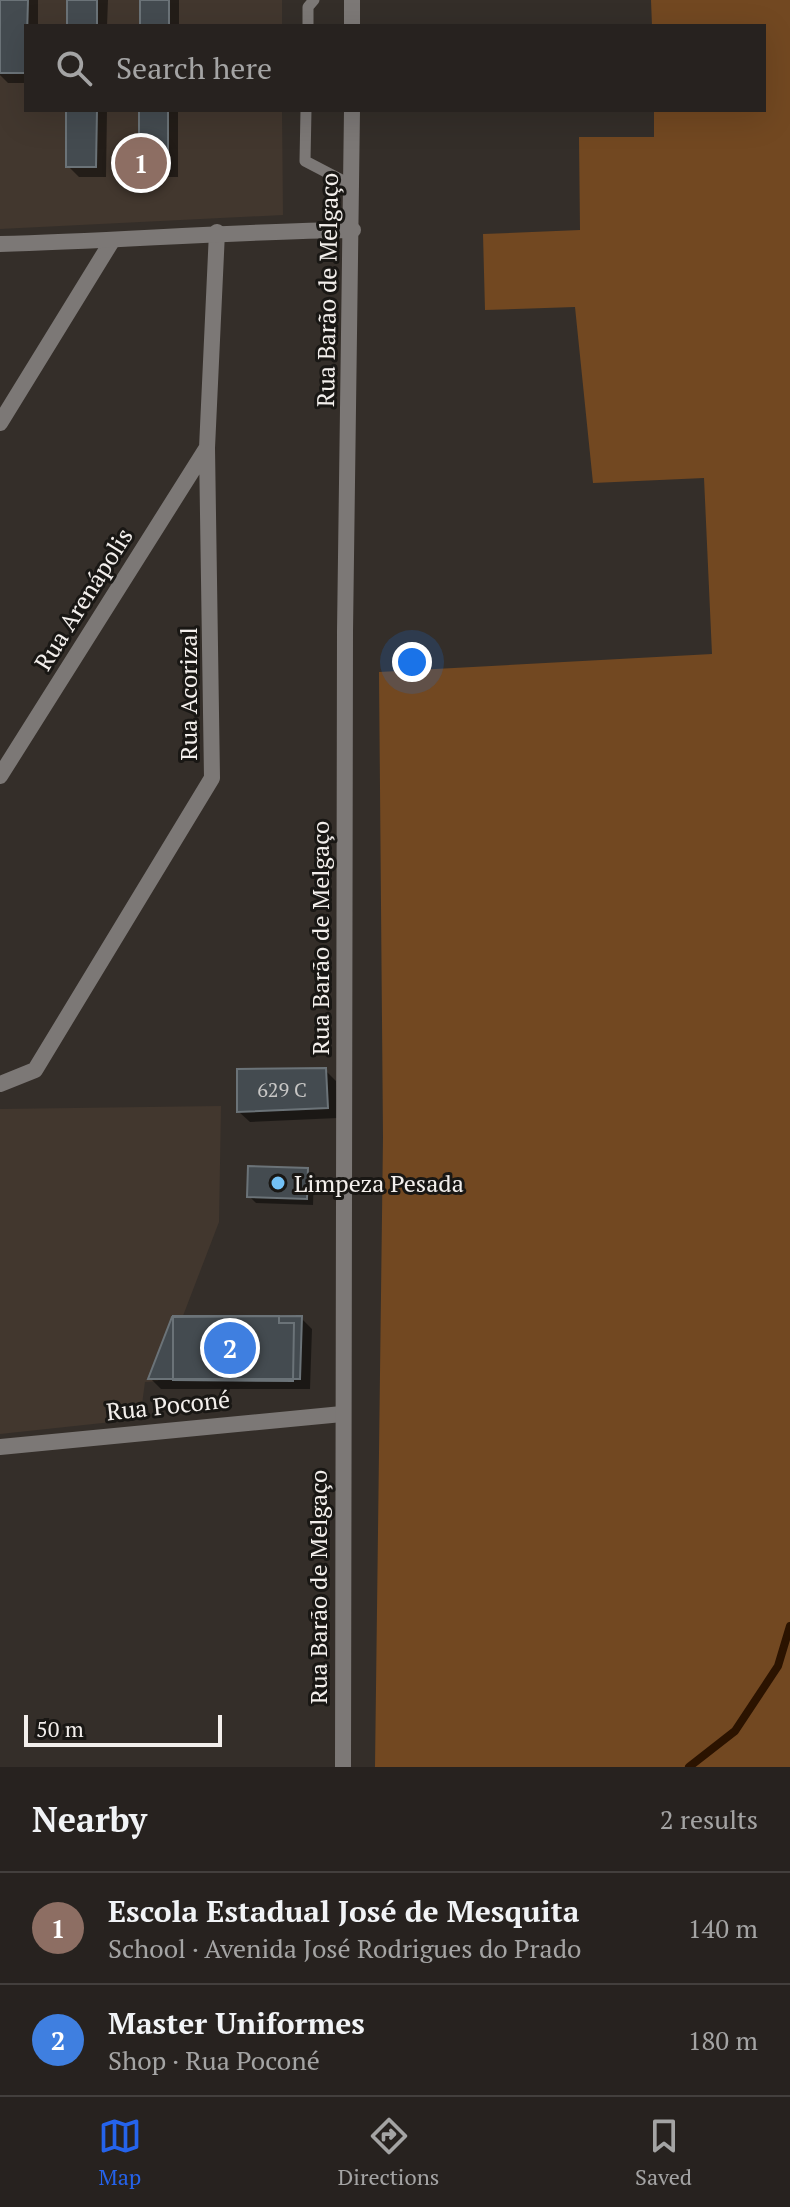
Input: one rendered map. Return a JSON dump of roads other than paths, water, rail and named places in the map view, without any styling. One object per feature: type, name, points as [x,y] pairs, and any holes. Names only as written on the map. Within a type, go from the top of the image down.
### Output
[{"type":"street","points":[[352,0],[352,24]]},
{"type":"street","name":"Rua Barão de Melgaço","points":[[343,1767],[345,632],[353,230],[352,112]]},
{"type":"street","points":[[0,244],[112,241],[217,232],[353,230]]},
{"type":"street","name":"Rua Acorizal","points":[[0,1084],[35,1070],[212,778],[207,448],[217,232]]},
{"type":"street","points":[[0,423],[112,241]]},
{"type":"street","name":"Rua Arenápolis","points":[[0,776],[207,448]]},
{"type":"street","name":"Rua Poconé","points":[[0,1447],[342,1414]]},
{"type":"lane","points":[[308,24],[308,7],[314,0]]},
{"type":"lane","points":[[306,112],[305,161],[353,186]]},
{"type":"waterway","points":[[689,1767],[735,1731],[778,1666],[790,1626]]},
{"type":"place","name":"Escola Estadual José de Mesquita","points":[[141,163]]},
{"type":"place","name":"Limpeza Pesada","points":[[278,1183]]},
{"type":"place","name":"Master Uniformes","points":[[230,1348]]}]
